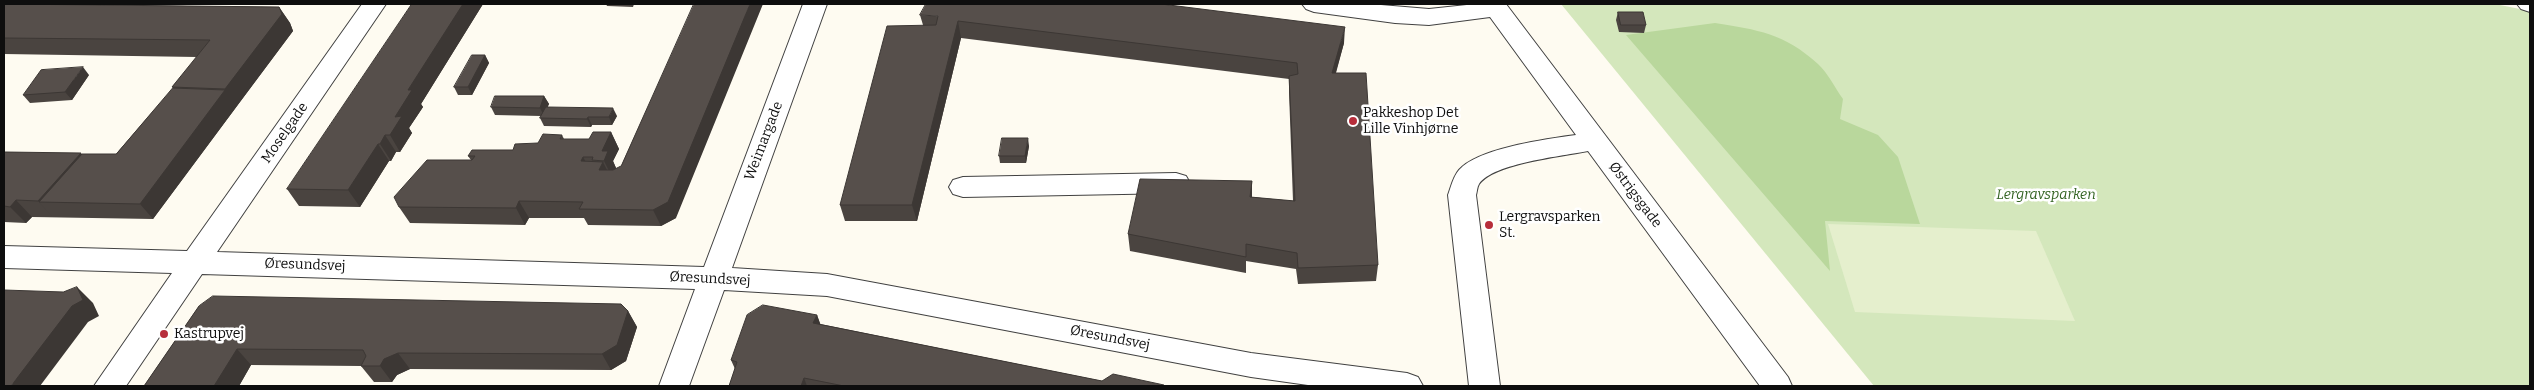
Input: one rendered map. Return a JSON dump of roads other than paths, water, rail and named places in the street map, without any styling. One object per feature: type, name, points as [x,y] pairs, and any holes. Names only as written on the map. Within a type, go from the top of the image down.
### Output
[{"type":"street","name":"Moselgade","points":[[195,262],[374,4]]},
{"type":"street","name":"Weimargade","points":[[674,386],[712,278],[815,4]]},
{"type":"street","points":[[1314,4],[1386,14],[1429,16],[1495,7]]},
{"type":"street","name":"Østrigsgade","points":[[1495,7],[1777,386]]},
{"type":"street","points":[[1484,386],[1462,195],[1468,177],[1485,166],[1511,157],[1594,141]]},
{"type":"street","points":[[963,187],[1198,183]]},
{"type":"street","name":"Øresundsvej","points":[[4,257],[712,278],[827,285],[1251,376],[1407,386]]},
{"type":"street","points":[[109,386],[195,262]]},
{"type":"place","name":"Pakkeshop Det Lille Vinhjørne","points":[[1353,121]]},
{"type":"place","name":"Lergravsparken St.","points":[[1489,225]]},
{"type":"place","name":"Kastrupvej","points":[[164,334]]},
{"type":"park label","name":"Lergravsparken","points":[[2046,195]]}]
